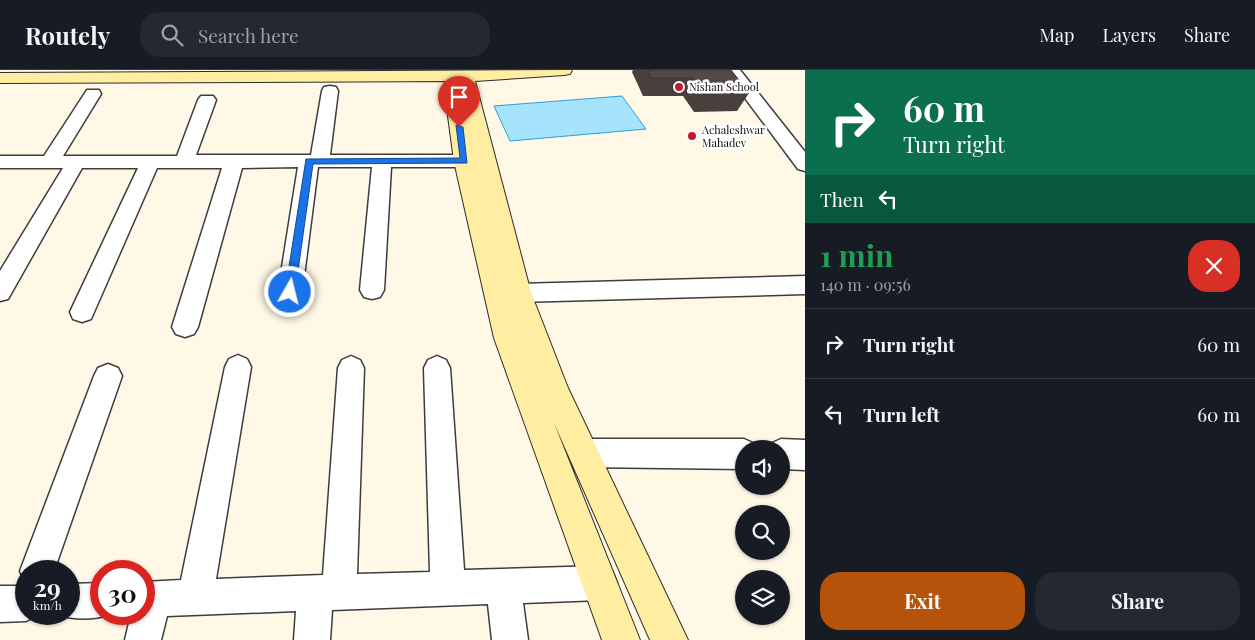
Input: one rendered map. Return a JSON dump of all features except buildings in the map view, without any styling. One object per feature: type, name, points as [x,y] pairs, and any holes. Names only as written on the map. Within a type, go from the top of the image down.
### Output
[{"type":"street","points":[[0,78],[32,74],[102,73],[319,73],[458,76],[564,70]]},
{"type":"street","points":[[732,70],[805,165]]},
{"type":"street","points":[[458,76],[464,161],[507,338],[621,640]]},
{"type":"street","points":[[458,76],[518,293],[554,390],[669,640]]},
{"type":"street","points":[[290,292],[330,91]]},
{"type":"street","points":[[50,162],[93,94]]},
{"type":"street","points":[[184,161],[207,100]]},
{"type":"street","points":[[185,327],[234,161]]},
{"type":"street","points":[[372,290],[382,161]]},
{"type":"street","points":[[0,162],[464,161]]},
{"type":"street","points":[[0,292],[76,162]]},
{"type":"street","points":[[82,312],[150,162]]},
{"type":"street","points":[[518,293],[805,285]]},
{"type":"street","points":[[195,597],[238,367]]},
{"type":"street","points":[[312,640],[327,593],[351,368]]},
{"type":"street","points":[[437,368],[448,589]]},
{"type":"street","points":[[41,560],[108,376]]},
{"type":"street","points":[[584,453],[735,454]]},
{"type":"street","points":[[790,454],[805,455]]},
{"type":"street","points":[[155,598],[600,584]]},
{"type":"street","points":[[503,586],[510,640]]},
{"type":"street","points":[[143,640],[145,625]]},
{"type":"water","points":[[622,96],[646,129],[510,141],[494,106]]},
{"type":"place","name":"Nishan School","points":[[679,87]]},
{"type":"place","name":"Achaleshwar Mahadev","points":[[692,136]]},
{"type":"route","points":[[290,292],[309,161],[464,161],[459,127]]}]
